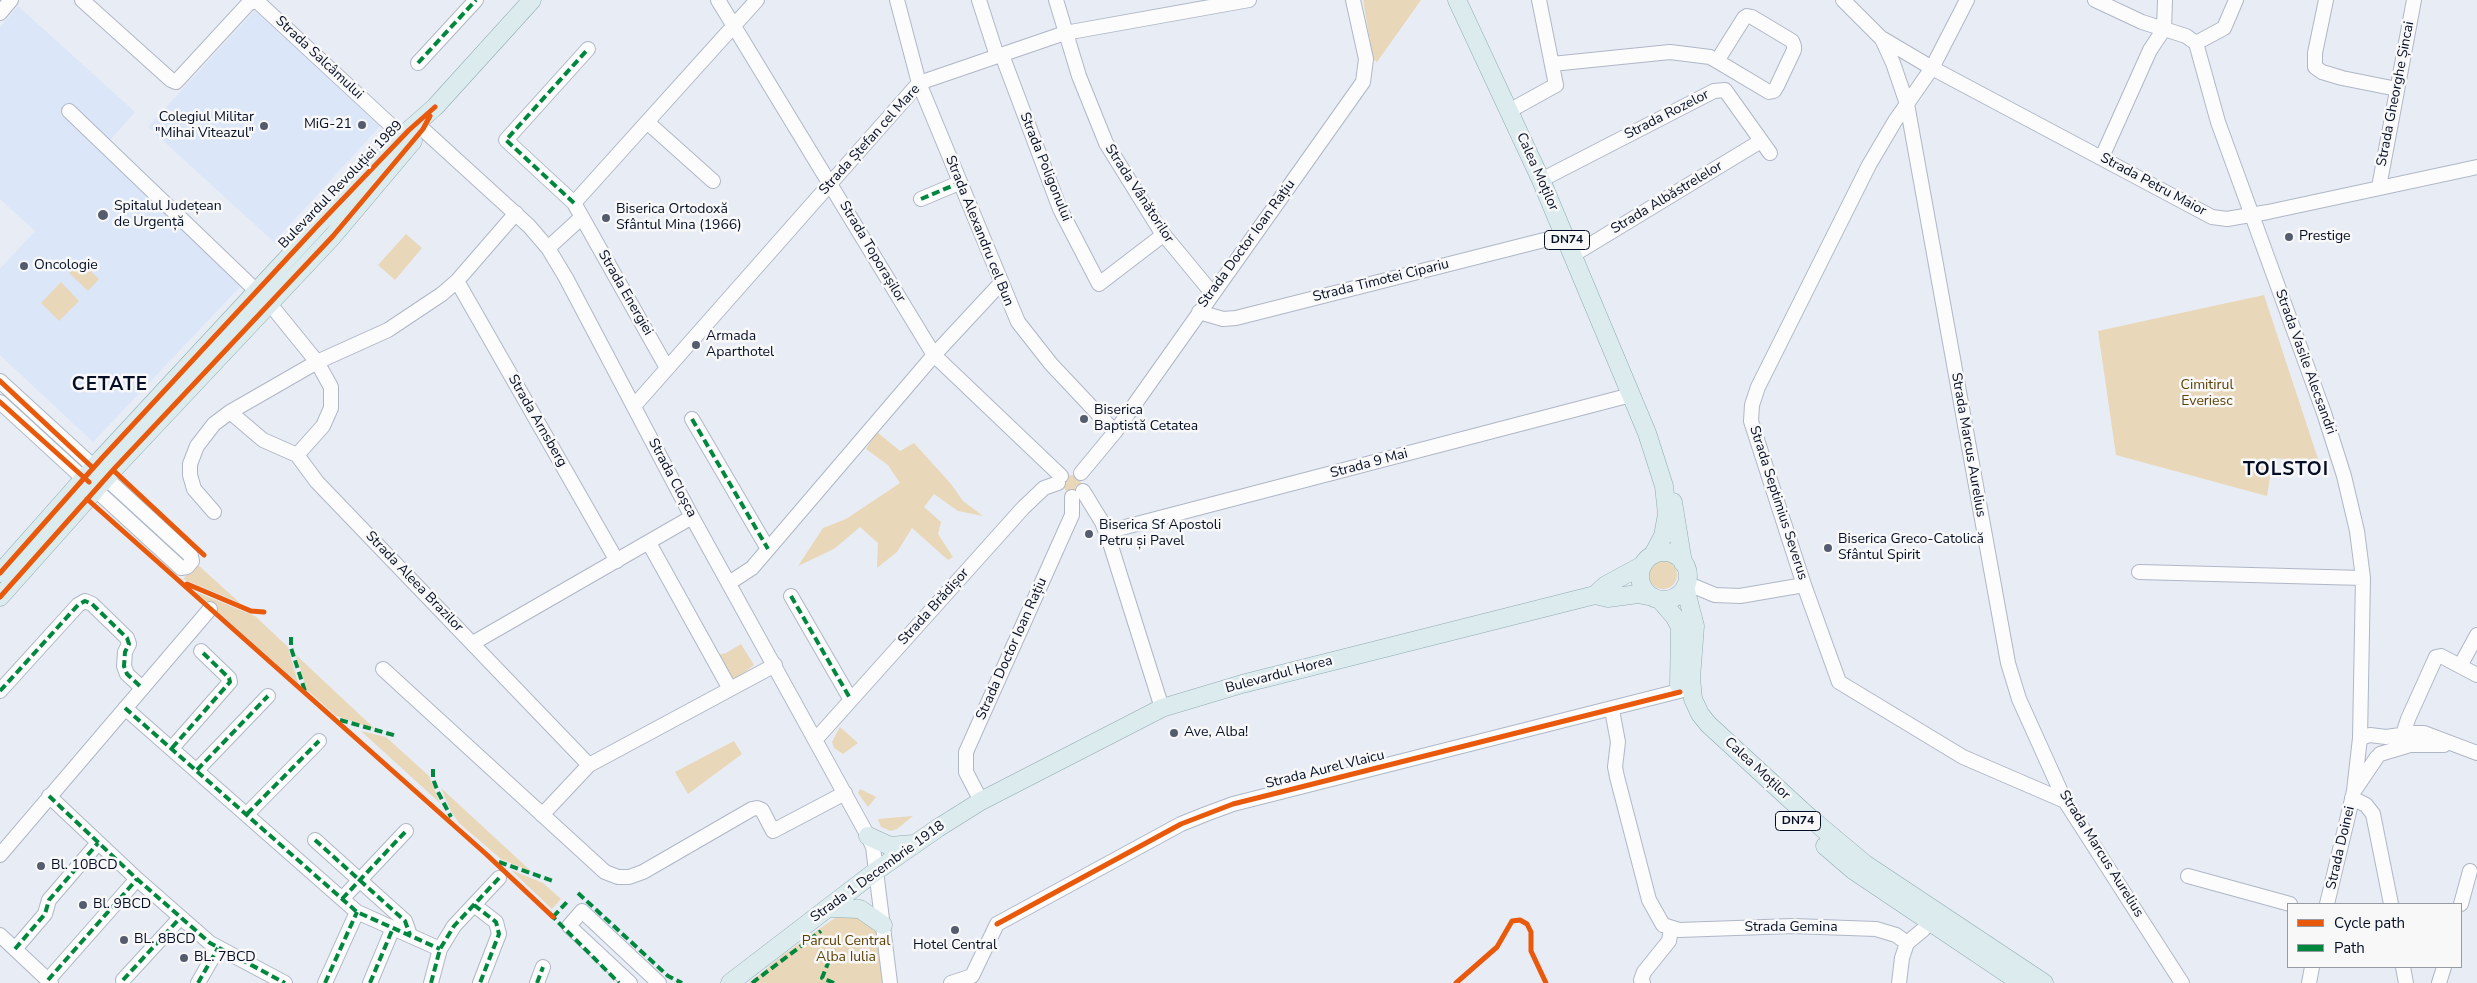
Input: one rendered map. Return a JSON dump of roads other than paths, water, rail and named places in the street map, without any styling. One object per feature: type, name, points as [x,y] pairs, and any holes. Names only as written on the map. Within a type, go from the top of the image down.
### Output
[{"type":"main road","name":"Bulevardul Revoluției 1989","points":[[0,597],[257,292],[407,140],[532,0]]},
{"type":"main road","name":"Calea Moților","points":[[1457,0],[1541,180],[1647,433],[1664,486],[1676,508],[1683,563],[1688,572],[1686,585],[1695,626],[1685,690],[1708,724],[1838,842],[1908,893],[2044,983]]},
{"type":"main road","name":"Bulevardul Revoluției 1989","points":[[0,573],[101,475],[270,304],[333,236],[407,140]]},
{"type":"main road","name":"Calea Moților","points":[[1664,486],[1666,525],[1640,580],[1647,593],[1657,598],[1674,616],[1680,628],[1686,710],[1698,728],[1794,818],[1853,870],[2020,983]]},
{"type":"main road","points":[[1594,595],[1606,584],[1648,560],[1668,552],[1675,555],[1683,563]]},
{"type":"main road","points":[[1594,595],[1608,598],[1638,594],[1657,598],[1675,597],[1686,585]]},
{"type":"main road","name":"Bulevardul Horea","points":[[981,801],[1162,708],[1242,684],[1594,595]]},
{"type":"main road","name":"Strada 1 Decembrie 1918","points":[[730,983],[876,871],[981,801]]},
{"type":"main road","points":[[868,836],[890,846],[914,844]]},
{"type":"main road","points":[[829,908],[860,909],[883,925]]},
{"type":"street","points":[[0,13],[11,0]]},
{"type":"street","name":"Strada Salcâmului","points":[[82,0],[171,80],[176,82],[248,4],[254,1],[259,3],[407,140]]},
{"type":"street","points":[[183,62],[239,0]]},
{"type":"street","points":[[418,63],[476,0]]},
{"type":"street","name":"Strada Toporașilor","points":[[718,0],[934,355],[1060,479]]},
{"type":"street","points":[[574,203],[757,0]]},
{"type":"street","name":"Strada Alexandru cel Bun","points":[[897,0],[919,83],[1000,284],[1018,322],[1051,364],[1115,432]]},
{"type":"street","name":"Strada Poligonului","points":[[979,0],[1060,209],[1099,284],[1164,235]]},
{"type":"street","name":"Strada Vânătorilor","points":[[1056,0],[1065,33],[1106,143],[1164,235],[1212,293]]},
{"type":"street","name":"Strada Ștefan cel Mare","points":[[634,406],[919,83],[1065,33],[1227,2],[1248,0]]},
{"type":"street","name":"Strada Doctor Ioan Rațiu","points":[[981,801],[966,772],[966,752],[1072,515],[1077,494],[1086,484],[1081,473],[1115,432],[1212,293],[1364,82],[1366,58],[1353,0]]},
{"type":"street","points":[[1510,111],[1555,86],[1539,0]]},
{"type":"street","points":[[1843,0],[1882,39],[1907,104]]},
{"type":"street","points":[[1907,104],[1932,68],[1967,0]]},
{"type":"street","points":[[2095,0],[2142,22],[2186,36],[2196,43],[2224,28],[2236,0]]},
{"type":"street","points":[[2102,158],[2150,50],[2164,29],[2166,0]]},
{"type":"street","points":[[2326,0],[2315,53],[2315,67],[2322,72],[2342,78],[2397,89]]},
{"type":"street","name":"Strada Gheorghe Șincai","points":[[2379,187],[2414,0]]},
{"type":"street","points":[[1552,64],[1670,52],[1710,57],[1717,62],[1769,92],[1774,91],[1777,86],[1794,50],[1794,46],[1792,41],[1752,17],[1747,16],[1717,62]]},
{"type":"street","name":"Strada Petru Maior","points":[[1882,39],[1932,68],[2212,216],[2226,219],[2477,166]]},
{"type":"street","name":"Strada Vasile Alecsandri","points":[[2196,43],[2218,122],[2324,413],[2358,531],[2363,578],[2359,754]]},
{"type":"street","name":"Strada Energiei","points":[[588,49],[506,140],[574,203],[667,368]]},
{"type":"street","name":"Strada Rozelor","points":[[1541,180],[1714,91],[1725,90],[1770,153]]},
{"type":"street","name":"Strada Septimius Severus","points":[[1907,104],[1869,165],[1758,387],[1752,405],[1751,420],[1804,584],[1839,682],[1963,757],[2065,801]]},
{"type":"street","name":"Strada Marcus Aurelius","points":[[1907,104],[2008,664],[2023,707],[2065,801],[2182,983]]},
{"type":"street","points":[[69,111],[270,304],[318,362],[331,386],[331,408],[323,426],[297,455]]},
{"type":"street","points":[[647,122],[713,181]]},
{"type":"street","name":"Strada Cloșca","points":[[420,126],[516,214],[548,248],[692,517],[868,836],[872,846],[876,871],[890,983]]},
{"type":"street","name":"Strada Albăstrelelor","points":[[1572,255],[1761,141]]},
{"type":"street","points":[[921,199],[959,183]]},
{"type":"street","points":[[214,512],[194,489],[190,475],[190,464],[196,446],[205,434],[230,412],[318,362],[388,330],[442,294],[457,281],[516,214]]},
{"type":"street","points":[[548,248],[582,218]]},
{"type":"street","name":"Strada Timotei Cipariu","points":[[1199,312],[1224,319],[1236,318],[1564,235]]},
{"type":"street","name":"Strada Arnsberg","points":[[457,281],[617,561]]},
{"type":"street","points":[[729,582],[752,568],[934,355],[1000,284]]},
{"type":"street","points":[[0,381],[192,556],[192,562],[187,567],[181,568],[101,475],[0,402]]},
{"type":"street","name":"Strada 9 Mai","points":[[1106,532],[1631,395]]},
{"type":"street","name":"Strada Aleea Brazilor","points":[[230,412],[263,440],[297,455],[317,482],[589,765]]},
{"type":"street","points":[[692,419],[768,549]]},
{"type":"street","points":[[1081,473],[1073,470],[1060,479],[1064,494],[1077,494],[1106,532],[1162,708]]},
{"type":"street","name":"Strada Brădișor","points":[[816,739],[1023,508],[1044,488],[1060,479]]},
{"type":"street","points":[[473,643],[692,517]]},
{"type":"street","points":[[649,543],[730,689]]},
{"type":"street","points":[[2139,572],[2363,578]]},
{"type":"street","points":[[1686,585],[1715,595],[1740,596],[1804,584]]},
{"type":"street","points":[[791,596],[851,700]]},
{"type":"street","points":[[0,691],[78,606],[85,601],[92,604],[127,638],[129,644],[125,652],[124,666],[127,674],[142,688]]},
{"type":"street","points":[[0,855],[210,609]]},
{"type":"street","points":[[2460,666],[2477,635]]},
{"type":"street","points":[[172,748],[230,682],[229,678],[201,651]]},
{"type":"street","points":[[2401,741],[2436,657],[2441,656],[2477,675]]},
{"type":"street","points":[[542,815],[589,765],[775,665]]},
{"type":"street","points":[[383,669],[605,872],[618,877],[629,877],[643,872],[752,808],[762,810],[773,831],[845,793]]},
{"type":"street","name":"Strada Aurel Vlaicu","points":[[951,983],[974,979],[996,924],[1181,824],[1206,814],[1233,804],[1612,710],[1685,690]]},
{"type":"street","points":[[197,770],[268,696]]},
{"type":"street","points":[[125,708],[357,912],[440,948]]},
{"type":"street","points":[[1612,710],[1618,742],[1615,767],[1649,900],[1657,918],[1663,925],[1672,929],[1669,940],[1644,972],[1641,980],[1642,983]]},
{"type":"street","points":[[2359,754],[2366,760],[2378,756],[2401,741],[2424,733],[2477,753]]},
{"type":"street","points":[[2360,738],[2370,735],[2401,741]]},
{"type":"street","points":[[2378,756],[2382,747],[2379,737]]},
{"type":"street","points":[[247,814],[319,741]]},
{"type":"street","name":"Strada Doinei","points":[[2327,903],[2353,795],[2359,754]]},
{"type":"street","name":"Strada Doinei","points":[[2353,795],[2378,756]]},
{"type":"street","points":[[2353,795],[2366,805],[2373,814],[2391,903]]},
{"type":"street","points":[[49,796],[180,918],[218,948],[285,983]]},
{"type":"street","points":[[342,899],[406,831]]},
{"type":"street","points":[[315,840],[405,921],[410,935]]},
{"type":"street","points":[[15,949],[45,914],[49,900],[98,843]]},
{"type":"street","points":[[2461,903],[2470,871]]},
{"type":"street","points":[[2188,876],[2287,903]]},
{"type":"street","points":[[431,983],[440,948],[454,926],[499,878]]},
{"type":"street","points":[[0,934],[50,982],[137,879]]},
{"type":"street","points":[[474,905],[496,922],[499,934],[480,983]]},
{"type":"street","points":[[630,983],[569,926],[582,911],[659,983]]},
{"type":"street","points":[[325,983],[357,912]]},
{"type":"street","points":[[123,980],[180,918]]},
{"type":"street","points":[[1899,983],[1902,958],[1907,943],[1924,929],[1928,922]]},
{"type":"street","name":"Strada Gemina","points":[[1672,929],[1793,926],[1853,928],[1886,931],[1907,943]]},
{"type":"street","points":[[370,983],[393,928]]},
{"type":"street","points":[[198,983],[218,948]]},
{"type":"street","points":[[537,983],[543,967]]},
{"type":"street","points":[[2309,983],[2312,968]]},
{"type":"street","points":[[2403,968],[2406,983]]},
{"type":"street","points":[[2440,983],[2444,968]]},
{"type":"place","name":"MiG-21","points":[[362,125]]},
{"type":"place","name":"Colegiul Militar \"Mihai Viteazul\"","points":[[264,126]]},
{"type":"place","name":"Spitalul Județean de Urgență","points":[[103,215]]},
{"type":"place","name":"Biserica Ortodoxă Sfântul Mina (1966)","points":[[606,218]]},
{"type":"place","name":"Prestige","points":[[2289,237]]},
{"type":"place","name":"Oncologie","points":[[24,266]]},
{"type":"place","name":"Armada Aparthotel","points":[[696,345]]},
{"type":"place","name":"Biserica Baptistă Cetatea","points":[[1084,419]]},
{"type":"place","name":"Biserica Sf Apostoli Petru și Pavel","points":[[1089,534]]},
{"type":"place","name":"Biserica Greco-Catolică Sfântul Spirit","points":[[1828,548]]},
{"type":"place","name":"Ave, Alba!","points":[[1174,733]]},
{"type":"place","name":"Bl. 10BCD","points":[[41,866]]},
{"type":"place","name":"Bl. 9BCD","points":[[83,905]]},
{"type":"place","name":"Hotel Central","points":[[955,930]]},
{"type":"place","name":"BL. 8BCD","points":[[124,940]]},
{"type":"place","name":"BL. 7BCD","points":[[184,958]]},
{"type":"district","name":"CETATE","points":[[110,385]]},
{"type":"district","name":"TOLSTOI","points":[[2286,470]]},
{"type":"park label","name":"Cimitirul Everiesc","points":[[2207,394]]},
{"type":"park label","name":"Parcul Central Alba Iulia","points":[[846,950]]}]
